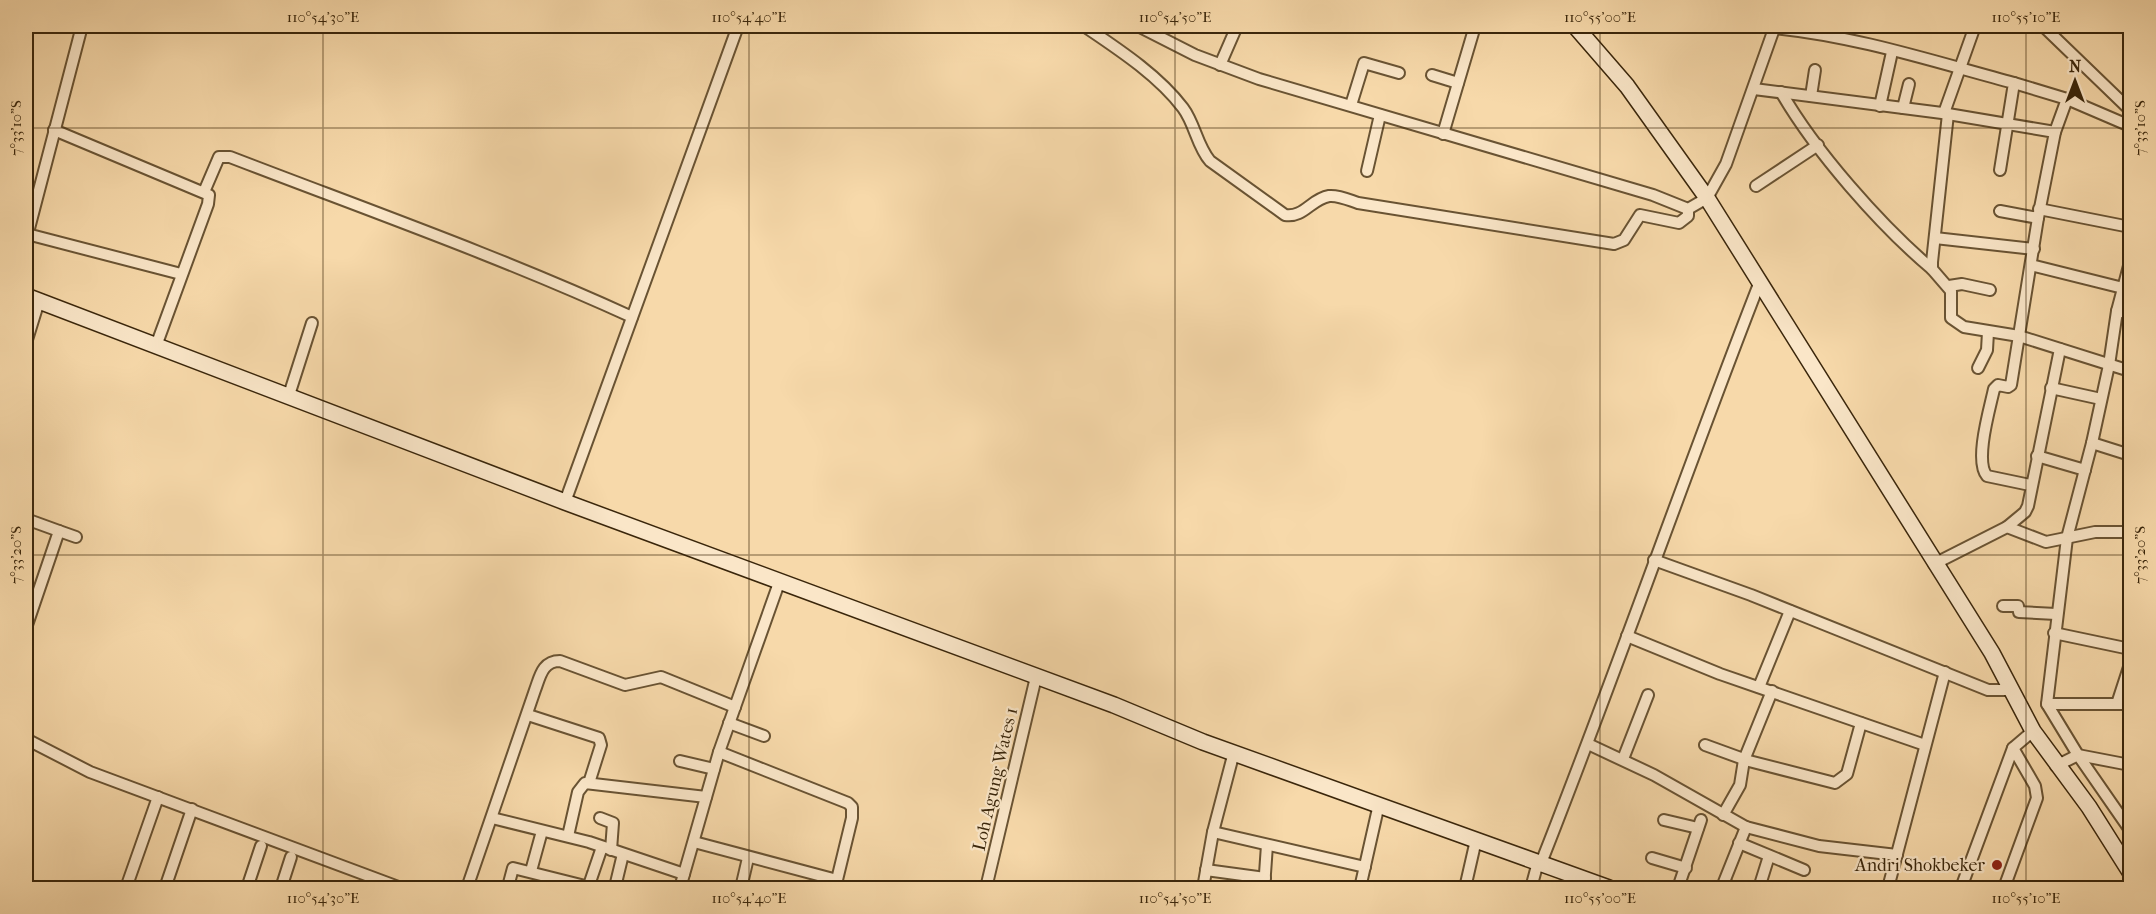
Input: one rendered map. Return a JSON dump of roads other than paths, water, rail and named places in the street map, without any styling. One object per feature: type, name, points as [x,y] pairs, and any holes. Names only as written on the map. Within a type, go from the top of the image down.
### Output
[{"type":"main road","points":[[1575,26],[1627,86],[1711,192],[1759,284],[1992,653],[2033,731],[2068,760],[2088,807],[2130,868]]},
{"type":"main road","points":[[32,298],[289,394],[565,502],[780,580],[1234,752],[1609,888]]},
{"type":"street","points":[[82,26],[26,237],[181,274]]},
{"type":"street","points":[[565,502],[738,26]]},
{"type":"street","points":[[1084,26],[1160,83],[1173,96],[1185,110],[1204,154],[1210,161],[1285,215],[1298,214],[1317,200],[1338,197],[1358,203],[1614,244],[1624,240],[1640,215],[1679,223],[1688,216],[1688,209]]},
{"type":"street","points":[[1138,26],[1173,45],[1220,65],[1443,134],[1653,195],[1688,209]]},
{"type":"street","points":[[1220,65],[1237,26]]},
{"type":"street","points":[[1443,134],[1475,26]]},
{"type":"street","points":[[1688,209],[1711,192],[1754,89],[1774,26],[1829,35],[1961,67],[2067,99],[2130,126]]},
{"type":"street","points":[[1932,269],[1946,113],[1975,26]]},
{"type":"street","points":[[2035,26],[2045,28],[2130,110]]},
{"type":"street","points":[[1880,106],[1892,52]]},
{"type":"street","points":[[1351,105],[1364,63],[1399,73]]},
{"type":"street","points":[[1811,96],[1815,70]]},
{"type":"street","points":[[1432,75],[1458,83]]},
{"type":"street","points":[[2000,170],[2014,83]]},
{"type":"street","points":[[1904,108],[1909,84]]},
{"type":"street","points":[[1754,89],[1946,113],[2055,132]]},
{"type":"street","points":[[1781,92],[1818,145],[1894,234],[1949,286],[1951,313],[1954,321],[1964,327],[2019,336],[2130,371]]},
{"type":"street","points":[[2030,485],[1987,476],[1982,461],[1994,389],[1998,385],[2011,385],[2038,213],[2055,132],[2067,99]]},
{"type":"street","points":[[1367,171],[1380,115]]},
{"type":"street","points":[[54,130],[208,195],[208,204],[156,346]]},
{"type":"street","points":[[1756,186],[1818,145]]},
{"type":"street","points":[[204,192],[219,158],[230,157],[510,265],[632,317]]},
{"type":"street","points":[[2000,211],[2038,213],[2130,227]]},
{"type":"street","points":[[1935,238],[2034,249]]},
{"type":"street","points":[[2130,262],[2117,311],[2109,365],[2092,442],[2067,538],[2056,614],[2047,704],[2068,760],[2130,831]]},
{"type":"street","points":[[2031,265],[2123,288]]},
{"type":"street","points":[[1532,888],[1539,863],[1588,744],[1654,560],[1759,284]]},
{"type":"street","points":[[1949,286],[1962,284],[1990,290]]},
{"type":"street","points":[[26,343],[32,298]]},
{"type":"street","points":[[2117,311],[2130,314]]},
{"type":"street","points":[[289,394],[312,323]]},
{"type":"street","points":[[1978,368],[1987,350],[1988,332]]},
{"type":"street","points":[[1936,563],[2007,526],[2025,512],[2060,349]]},
{"type":"street","points":[[2051,388],[2101,399]]},
{"type":"street","points":[[2092,442],[2130,455]]},
{"type":"street","points":[[2037,456],[2085,470]]},
{"type":"street","points":[[26,519],[76,537]]},
{"type":"street","points":[[2007,526],[2046,542],[2095,532],[2130,531]]},
{"type":"street","points":[[26,628],[59,531]]},
{"type":"street","points":[[1654,560],[1790,611],[1988,690],[2010,690]]},
{"type":"street","points":[[680,888],[719,752],[780,580]]},
{"type":"street","points":[[2003,606],[2018,606],[2019,612],[2056,614]]},
{"type":"street","points":[[1760,687],[1790,611]]},
{"type":"street","points":[[2054,633],[2130,649]]},
{"type":"street","points":[[1627,636],[1760,687],[1925,745]]},
{"type":"street","points":[[467,888],[542,671],[554,661],[625,685],[661,677],[735,707]]},
{"type":"street","points":[[2116,704],[2130,664]]},
{"type":"street","points":[[1888,888],[1945,672]]},
{"type":"street","name":"Loh Agung Wates 1","points":[[986,888],[1036,677]]},
{"type":"street","points":[[1723,815],[1740,785],[1744,760],[1772,691]]},
{"type":"street","points":[[1623,759],[1648,695]]},
{"type":"street","points":[[2047,704],[2130,704]]},
{"type":"street","points":[[528,715],[599,738],[601,745],[589,783]]},
{"type":"street","points":[[729,723],[764,736]]},
{"type":"street","points":[[1705,745],[1744,760],[1828,782],[1840,782],[1848,774],[1861,723]]},
{"type":"street","points":[[1961,888],[2013,748],[2033,731]]},
{"type":"street","points":[[26,739],[90,772],[401,888]]},
{"type":"street","points":[[1588,744],[1623,759],[1746,827],[1819,846],[1897,855]]},
{"type":"street","points":[[2004,888],[2037,798],[2035,786],[2013,748]]},
{"type":"street","points":[[694,842],[836,884],[852,818],[852,807],[848,803],[719,752]]},
{"type":"street","points":[[1203,888],[1213,832],[1234,752]]},
{"type":"street","points":[[2068,760],[2130,765]]},
{"type":"street","points":[[680,761],[714,769]]},
{"type":"street","points":[[568,836],[578,792],[582,785],[589,783],[706,797]]},
{"type":"street","points":[[126,888],[158,797]]},
{"type":"street","points":[[1360,888],[1379,804]]},
{"type":"street","points":[[165,888],[192,809]]},
{"type":"street","points":[[492,818],[568,836],[684,874]]},
{"type":"street","points":[[509,883],[513,868],[589,888],[607,849],[614,825],[609,820],[600,818]]},
{"type":"street","points":[[1664,820],[1700,824],[1678,888]]},
{"type":"street","points":[[1735,888],[1724,882],[1746,827]]},
{"type":"street","points":[[531,871],[542,831]]},
{"type":"street","points":[[1213,832],[1365,867]]},
{"type":"street","points":[[1465,888],[1476,840]]},
{"type":"street","points":[[1739,843],[1804,870]]},
{"type":"street","points":[[1206,870],[1264,883],[1267,845]]},
{"type":"street","points":[[247,888],[261,846]]},
{"type":"street","points":[[623,854],[616,883],[624,888]]},
{"type":"street","points":[[1760,888],[1769,856]]},
{"type":"street","points":[[281,888],[291,857]]},
{"type":"street","points":[[741,888],[748,858]]},
{"type":"street","points":[[1652,858],[1686,868]]},
{"type":"place","name":"Andri Shokbeker","points":[[1997,865]]}]
